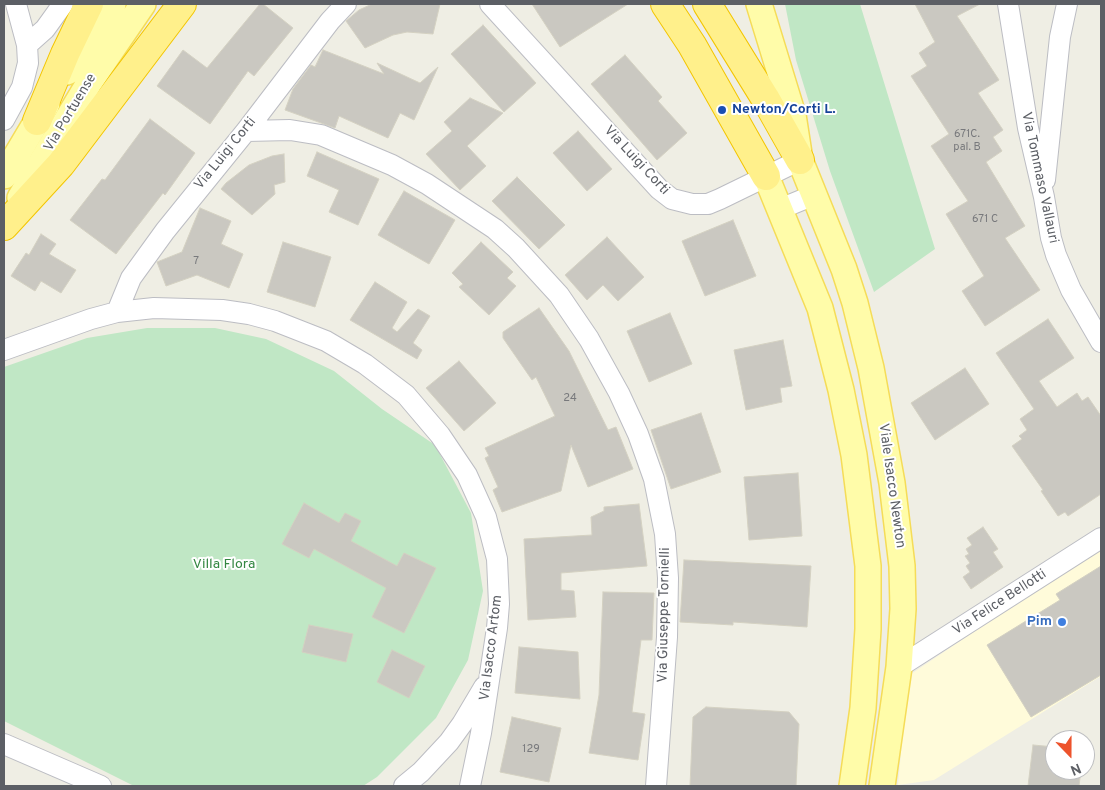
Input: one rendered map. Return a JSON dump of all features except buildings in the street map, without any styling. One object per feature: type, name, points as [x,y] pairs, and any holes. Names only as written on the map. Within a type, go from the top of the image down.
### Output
[{"type":"highway","points":[[37,121],[51,85],[88,4]]},
{"type":"highway","points":[[4,226],[66,158],[182,4]]},
{"type":"highway","points":[[665,4],[692,45],[766,176]]},
{"type":"highway","name":"Viale Isacco Newton","points":[[707,4],[765,98],[800,160]]},
{"type":"main road","name":"Via Portuense","points":[[4,176],[73,62],[113,4]]},
{"type":"main road","name":"Via Portuense","points":[[4,226],[89,83],[144,4]]},
{"type":"main road","points":[[758,4],[793,115],[800,160]]},
{"type":"main road","name":"Viale Isacco Newton","points":[[800,160],[844,269],[855,303],[882,423],[902,566],[903,609],[899,667],[882,786]]},
{"type":"main road","points":[[766,176],[820,308],[841,390],[854,455],[868,566],[868,629],[863,708],[852,786]]},
{"type":"street","points":[[4,120],[17,97],[28,63],[27,45],[16,4]]},
{"type":"street","points":[[27,45],[45,29],[63,4]]},
{"type":"street","name":"Via Luigi Corti","points":[[117,312],[137,269],[165,231],[246,131],[330,21],[346,4]]},
{"type":"street","name":"Via Luigi Corti","points":[[490,4],[659,189],[672,199],[692,204],[708,204],[766,176]]},
{"type":"street","points":[[764,4],[766,33]]},
{"type":"street","name":"Via Tommaso Vallauri","points":[[1008,4],[1028,128],[1056,255],[1071,290],[1101,342]]},
{"type":"street","points":[[1044,197],[1060,37],[1067,4]]},
{"type":"street","name":"Via Giuseppe Tornielli","points":[[246,131],[290,130],[321,135],[392,166],[427,184],[495,229],[516,248],[559,295],[589,339],[619,393],[638,434],[654,479],[665,534],[668,571],[667,637],[656,786]]},
{"type":"street","points":[[766,176],[800,160]]},
{"type":"street","points":[[780,209],[814,194]]},
{"type":"street","name":"Via Isacco Artom","points":[[4,350],[91,319],[117,312],[154,308],[187,308],[234,312],[266,318],[332,344],[372,369],[406,395],[437,430],[467,474],[481,504],[491,535],[497,565],[499,604],[490,677],[478,751],[470,786]]},
{"type":"street","name":"Via Felice Bellotti","points":[[899,667],[1101,538]]},
{"type":"street","points":[[404,786],[421,772],[449,742],[490,677]]},
{"type":"street","points":[[4,744],[101,786]]},
{"type":"shaded area","points":[[1101,547],[1101,676],[934,780],[898,785],[908,676]]},
{"type":"green space","points":[[785,4],[860,4],[935,249],[874,292],[830,171],[796,60]]},
{"type":"green space","name":"Villa Flora","points":[[147,328],[215,328],[266,339],[334,371],[382,409],[435,445],[471,513],[483,591],[468,660],[436,718],[377,777],[363,786],[134,786],[4,721],[4,367],[87,338]]},
{"type":"place","name":"Newton/Corti L.","points":[[722,110]]},
{"type":"place","name":"Pim","points":[[1062,622]]}]
